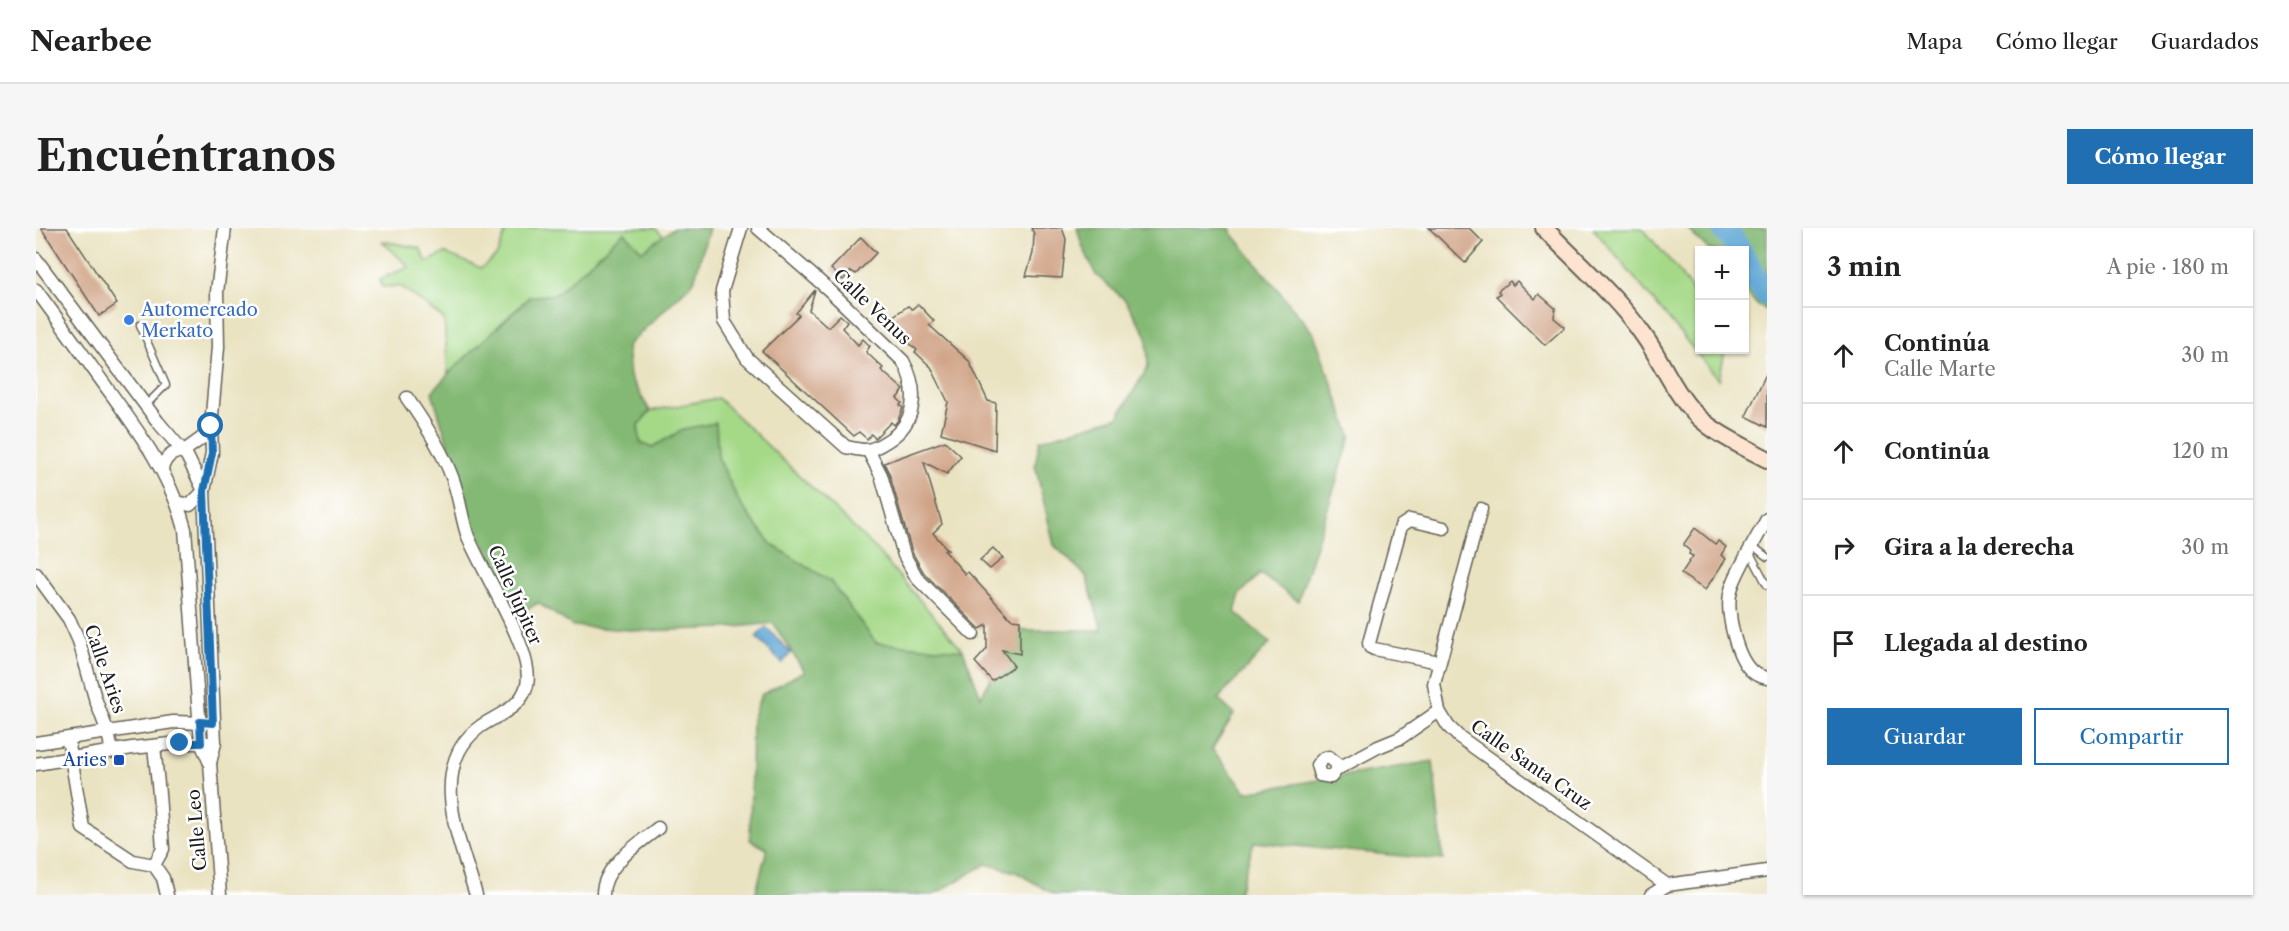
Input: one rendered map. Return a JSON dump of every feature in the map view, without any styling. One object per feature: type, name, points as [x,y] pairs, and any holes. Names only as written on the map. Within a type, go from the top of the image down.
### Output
[{"type":"street","points":[[177,502],[190,505],[204,491],[212,453],[211,426],[218,347],[218,292],[225,228]]},
{"type":"street","points":[[741,228],[722,291],[724,321],[747,358],[846,447],[867,450],[881,475],[904,555],[916,578],[973,634]]},
{"type":"street","name":"Calle Venus","points":[[758,228],[853,313],[903,362],[910,373],[913,387],[911,415],[892,438],[867,450]]},
{"type":"street","points":[[1544,228],[1644,335],[1677,391],[1695,414],[1717,433],[1767,459]]},
{"type":"street","points":[[36,259],[145,406],[184,452],[204,491]]},
{"type":"street","points":[[36,290],[141,435],[162,469],[177,502],[185,529],[201,743]]},
{"type":"street","name":"Calle Júpiter","points":[[407,398],[428,429],[452,477],[467,534],[520,644],[528,671],[527,686],[512,709],[480,727],[467,741],[453,769],[450,806],[476,895]]},
{"type":"street","points":[[162,469],[164,462],[170,456],[175,452],[184,452],[211,426]]},
{"type":"street","name":"Calle Leo","points":[[204,491],[215,743],[210,763],[220,895]]},
{"type":"street","name":"Calle Santa Cruz","points":[[1481,509],[1434,684],[1439,711],[1448,726],[1458,736],[1667,885]]},
{"type":"street","points":[[1767,519],[1731,589],[1729,602],[1740,652],[1755,673],[1767,678]]},
{"type":"street","points":[[1439,662],[1374,649],[1369,643],[1401,526],[1410,520],[1444,528]]},
{"type":"street","name":"Calle Aries","points":[[36,574],[69,619],[79,641],[112,751]]},
{"type":"street","points":[[1337,770],[1378,747],[1400,738],[1439,711]]},
{"type":"street","points":[[36,743],[128,728],[173,723],[213,723]]},
{"type":"street","points":[[173,723],[180,734],[180,743]]},
{"type":"street","points":[[128,728],[125,739],[132,748]]},
{"type":"street","points":[[68,739],[83,828],[133,861],[154,865],[163,878],[167,895]]},
{"type":"street","points":[[36,764],[132,748],[180,743],[215,743]]},
{"type":"street","name":"Calle Leo","points":[[201,743],[210,763]]},
{"type":"street","points":[[153,746],[163,849],[154,865]]},
{"type":"street","points":[[603,895],[609,873],[629,852],[658,828]]},
{"type":"street","points":[[1651,895],[1667,885],[1767,871]]},
{"type":"lane","points":[[140,325],[166,385],[145,406]]},
{"type":"lane","points":[[1751,549],[1767,557]]},
{"type":"lane","points":[[1751,549],[1767,585]]},
{"type":"green space","points":[[507,228],[655,228],[663,236],[642,251],[624,232],[556,294],[529,297],[448,374],[444,319],[400,286],[382,287],[380,279],[409,267],[382,241],[420,248],[427,262],[445,253],[481,268],[497,255]]},
{"type":"green space","points":[[674,228],[709,228],[694,281],[627,346],[630,377],[650,411],[638,426],[640,442],[651,448],[684,429],[716,423],[718,457],[740,504],[772,545],[830,581],[876,643],[963,650],[981,697],[1016,630],[1102,630],[1086,576],[1054,545],[1035,465],[1040,440],[1118,417],[1148,367],[1147,336],[1125,300],[1096,275],[1077,228],[1231,228],[1231,232],[1314,334],[1351,436],[1298,601],[1260,574],[1240,594],[1235,612],[1270,643],[1218,699],[1234,714],[1212,749],[1246,792],[1433,761],[1443,860],[1254,842],[1238,895],[1055,895],[1016,872],[986,864],[933,895],[755,895],[767,849],[750,840],[752,719],[761,695],[804,671],[773,623],[726,628],[644,631],[573,626],[538,603],[520,613],[471,519],[432,392],[530,297],[556,294],[624,232],[642,251]]},
{"type":"green space","points":[[1593,228],[1642,228],[1678,270],[1695,296],[1695,351]]},
{"type":"green space","points":[[1687,228],[1767,228],[1767,310],[1758,306],[1749,296],[1749,246],[1705,246]]},
{"type":"green space","points":[[1697,354],[1724,354],[1719,380]]},
{"type":"green space","points":[[718,398],[873,546],[963,650],[876,643],[830,581],[772,545],[740,504],[718,457],[716,423],[684,429],[651,448],[640,442],[638,426],[650,411]]},
{"type":"water","points":[[766,627],[791,653],[782,663],[756,637]]},
{"type":"building","points":[[41,228],[67,228],[117,304],[99,316]]},
{"type":"building","points":[[1031,228],[1062,228],[1066,239],[1062,278],[1026,276],[1033,253],[1034,234]]},
{"type":"building","points":[[1429,228],[1469,228],[1483,242],[1465,263]]},
{"type":"building","points":[[861,237],[876,253],[856,274],[851,271],[843,280],[831,269]]},
{"type":"building","points":[[1510,281],[1513,285],[1517,281],[1535,299],[1539,294],[1555,308],[1554,318],[1565,327],[1545,345],[1496,296],[1500,294],[1498,291]]},
{"type":"building","points":[[815,290],[809,310],[828,327],[840,315],[847,321],[842,328],[858,345],[863,339],[870,346],[866,352],[883,368],[881,370],[904,390],[897,398],[903,408],[898,420],[894,425],[891,422],[875,438],[871,434],[867,439],[859,432],[854,436],[762,351],[799,315],[796,313]]},
{"type":"building","points":[[918,304],[934,321],[929,325],[969,361],[988,401],[996,403],[995,450],[941,433],[948,402],[931,367],[915,352],[917,350],[892,328],[897,324],[892,317],[908,306],[912,309]]},
{"type":"building","points":[[1767,372],[1767,427],[1746,416]]},
{"type":"building","points":[[945,441],[961,456],[947,474],[924,462],[942,524],[933,533],[965,574],[968,572],[1011,619],[1020,620],[1020,654],[1002,650],[1014,666],[992,681],[975,662],[987,649],[987,625],[980,629],[924,573],[912,552],[884,463]]},
{"type":"building","points":[[1695,528],[1715,544],[1718,541],[1726,547],[1721,555],[1726,559],[1705,590],[1681,574],[1693,556],[1683,545]]},
{"type":"building","points":[[993,548],[1003,558],[990,569],[980,560]]},
{"type":"waterway","points":[[1723,228],[1737,246]]},
{"type":"waterway","points":[[1749,268],[1767,294]]},
{"type":"place","name":"Automercado Merkato","points":[[129,320]]},
{"type":"place","name":"Aries","points":[[119,760]]},
{"type":"route","points":[[180,743],[201,743],[200,722],[213,723],[204,491],[212,453],[211,426]]}]
